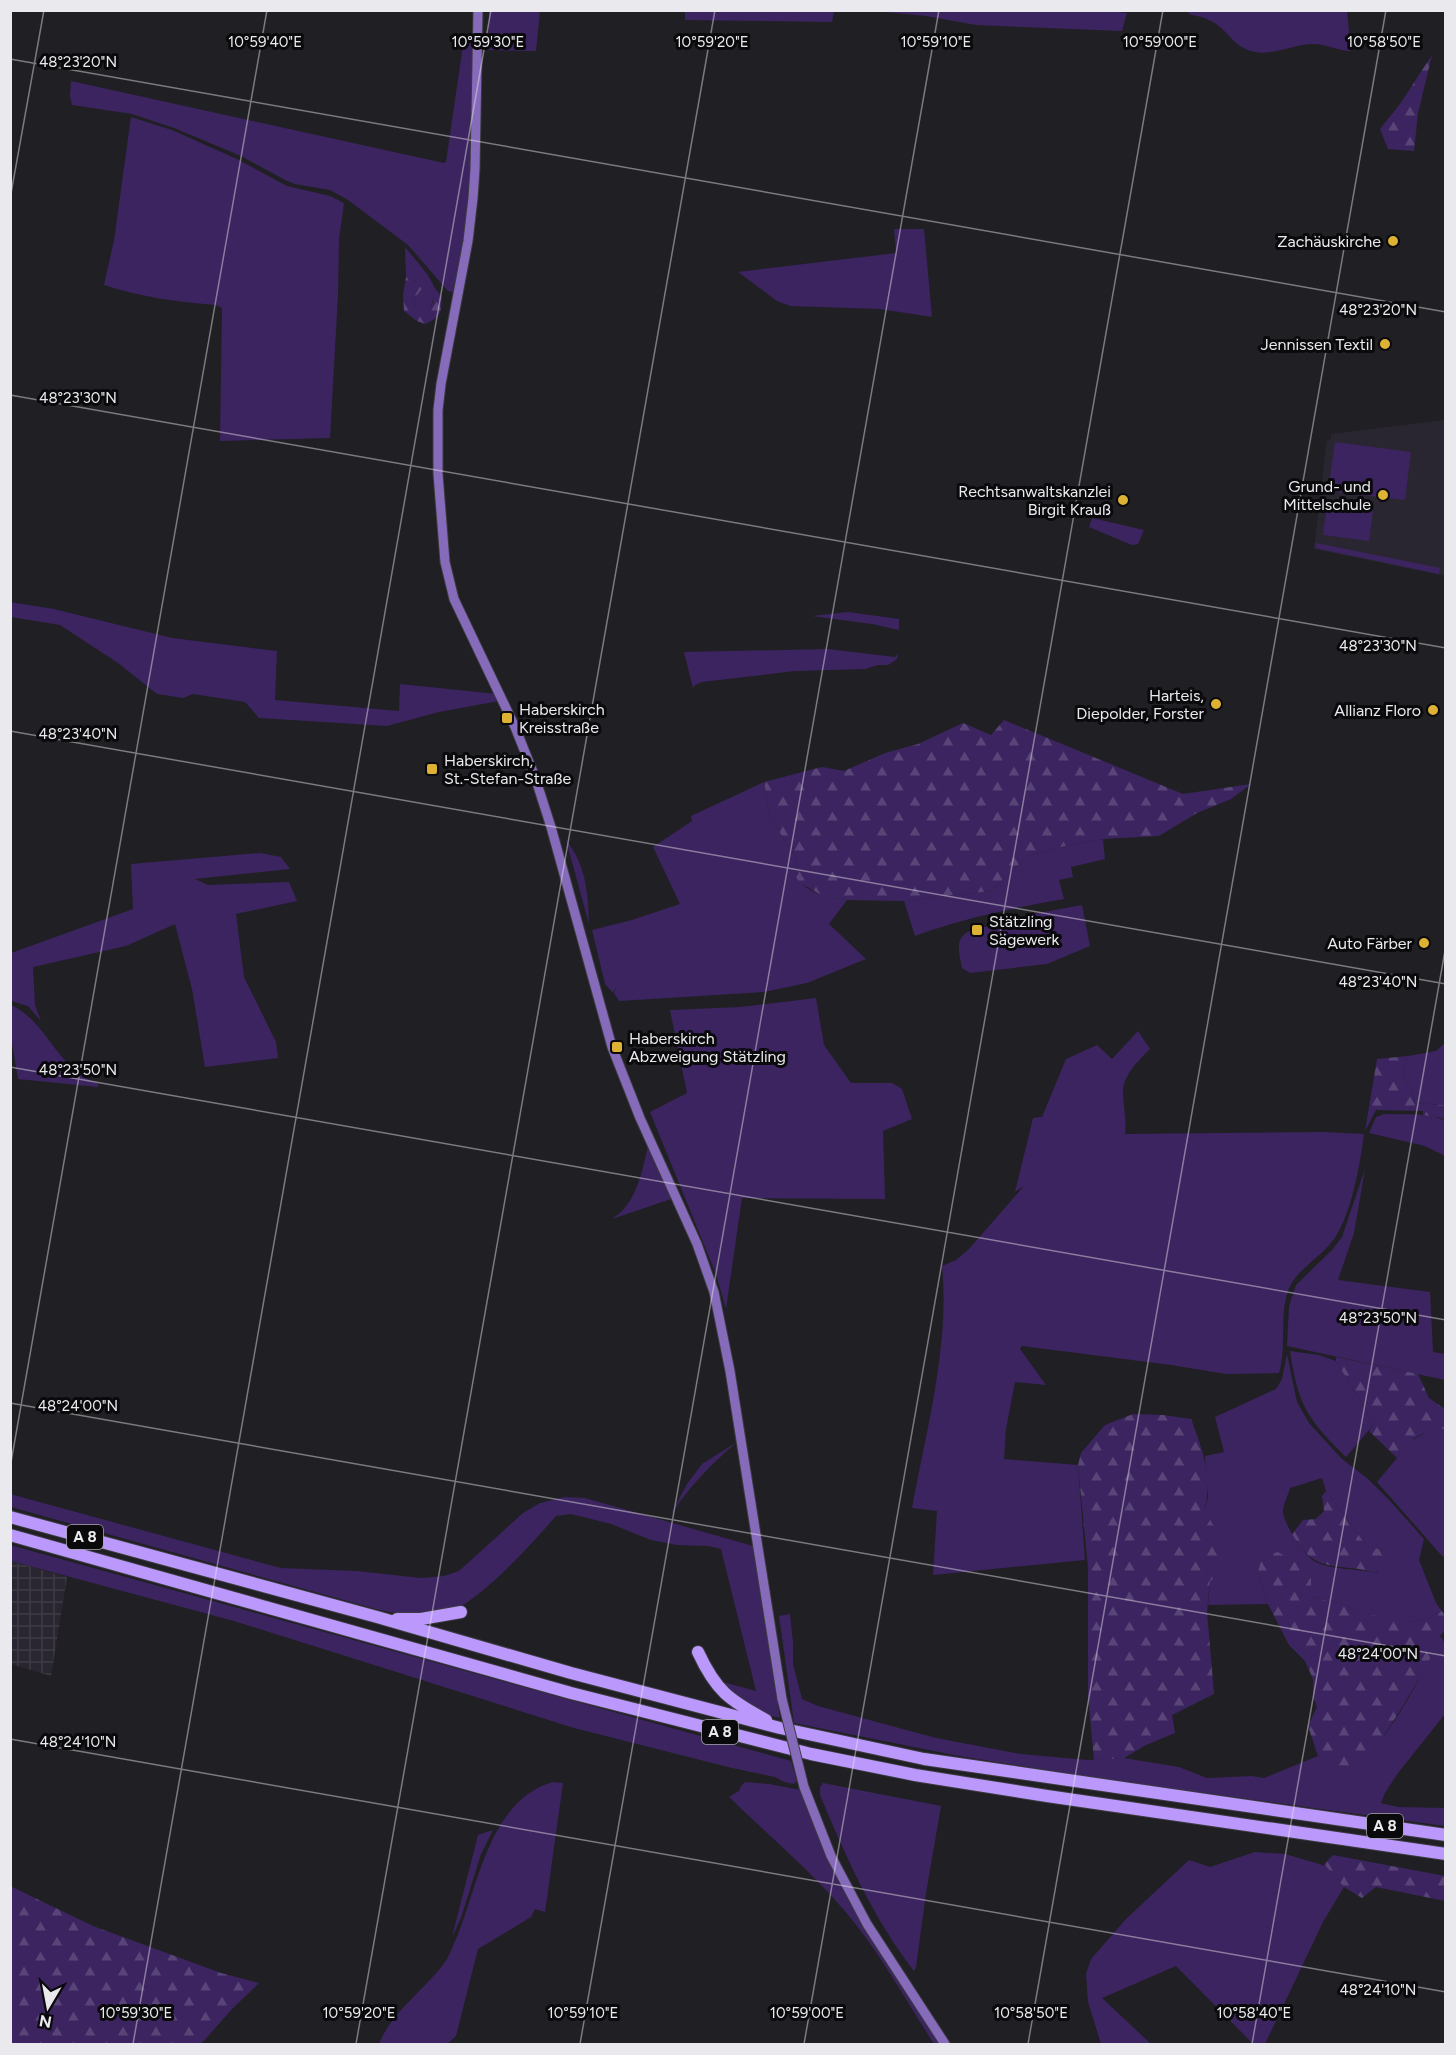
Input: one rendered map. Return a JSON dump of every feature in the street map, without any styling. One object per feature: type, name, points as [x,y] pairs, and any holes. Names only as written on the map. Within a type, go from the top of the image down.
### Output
[{"type":"highway","name":"A 8","points":[[10,1517],[377,1617],[571,1673],[780,1728],[924,1760],[1446,1835]]},
{"type":"highway","name":"A 8","points":[[10,1535],[571,1693],[811,1754],[915,1775],[1047,1796],[1446,1854]]},
{"type":"highway","points":[[377,1617],[421,1619],[461,1612]]},
{"type":"highway","points":[[698,1652],[715,1685],[725,1695],[736,1704],[780,1728]]},
{"type":"main road","points":[[478,10],[476,169],[468,241],[438,410],[438,474],[445,561],[454,599],[467,630],[495,681],[535,777],[552,827],[612,1047],[640,1118],[698,1244],[714,1292],[734,1393],[782,1699],[804,1787],[831,1856],[867,1924],[945,2044]]},
{"type":"shaded area","name":"Grund- und Mittelschule","points":[[1445,420],[1445,576],[1314,549],[1327,440],[1331,440],[1331,434]]},
{"type":"shaded area","points":[[11,1561],[67,1577],[51,1676],[11,1664]]},
{"type":"green space","points":[[685,10],[834,11],[832,22],[685,20]]},
{"type":"green space","points":[[1099,10],[1127,13],[1122,31],[976,25],[926,16],[875,11]]},
{"type":"green space","points":[[489,11],[540,11],[536,51],[488,50]]},
{"type":"green space","points":[[1188,11],[1347,11],[1351,51],[1311,44],[1266,53],[1251,51],[1239,45],[1216,24],[1206,18],[1189,14]]},
{"type":"green space","points":[[474,35],[472,168],[464,240],[453,292],[448,291],[408,245],[348,200],[330,190],[295,184],[241,156],[174,128],[132,114],[72,105],[70,96],[71,81],[444,163],[446,162],[463,45]]},
{"type":"green space","points":[[1432,55],[1418,113],[1414,151],[1388,149],[1380,129],[1400,104]]},
{"type":"green space","points":[[131,117],[172,130],[239,160],[287,186],[330,196],[344,203],[339,239],[330,438],[220,441],[222,308],[216,305],[145,296],[104,285],[114,240]]},
{"type":"green space","points":[[894,229],[924,229],[932,317],[880,309],[790,306],[777,301],[738,272],[896,253]]},
{"type":"green space","points":[[405,247],[426,272],[434,287],[429,311],[419,311],[415,306],[413,300],[421,290],[418,281],[415,282],[406,277]]},
{"type":"green space","points":[[406,277],[415,282],[419,280],[423,282],[421,290],[413,300],[419,311],[429,311],[433,302],[434,287],[442,297],[437,317],[425,324],[404,311],[403,295]]},
{"type":"green space","points":[[1335,442],[1411,452],[1405,500],[1328,491]]},
{"type":"green space","points":[[1327,505],[1373,511],[1369,541],[1323,535]]},
{"type":"green space","points":[[1092,518],[1144,530],[1138,544],[1132,545],[1089,527]]},
{"type":"green space","points":[[1316,543],[1440,568],[1439,574],[1315,548]]},
{"type":"green space","points":[[10,602],[54,609],[172,638],[277,651],[275,700],[399,711],[400,684],[497,694],[499,701],[439,712],[387,726],[259,718],[245,702],[193,694],[183,698],[157,694],[118,663],[60,625],[11,617]]},
{"type":"green space","points":[[848,612],[899,619],[899,630],[812,616]]},
{"type":"green space","points":[[828,649],[895,657],[898,653],[897,659],[888,665],[865,669],[795,671],[702,682],[693,688],[684,652]]},
{"type":"green space","points":[[1004,720],[1183,794],[1251,784],[1231,799],[1197,813],[1159,836],[1103,839],[1028,856],[991,891],[904,901],[847,900],[825,897],[800,883],[795,876],[798,861],[770,817],[764,782],[822,767],[844,771],[885,753],[918,744],[963,723],[991,735]]},
{"type":"green space","points":[[764,782],[770,817],[798,861],[795,876],[812,891],[847,900],[829,924],[866,959],[807,983],[764,992],[619,1001],[614,993],[616,987],[613,993],[605,984],[592,930],[680,904],[653,847],[692,821],[691,816]]},
{"type":"green space","points":[[1103,839],[1105,859],[1071,867],[1073,877],[1059,880],[1064,899],[988,914],[915,936],[904,901],[991,891],[1028,856]]},
{"type":"green space","points":[[566,840],[582,869],[587,890],[589,924]]},
{"type":"green space","points":[[260,853],[281,857],[290,869],[195,879],[208,885],[289,882],[297,901],[236,914],[244,977],[276,1042],[278,1058],[205,1067],[192,989],[175,924],[126,946],[33,967],[35,1005],[41,1021],[28,1006],[11,1001],[11,953],[133,909],[131,864]]},
{"type":"green space","points":[[1082,905],[1090,946],[1047,964],[970,973],[962,968],[959,944],[967,932],[1028,915]]},
{"type":"green space","points":[[816,998],[824,1045],[851,1083],[892,1083],[902,1089],[912,1119],[883,1131],[885,1199],[742,1198],[726,1309],[716,1274],[650,1112],[687,1093],[670,1010],[740,1007]]},
{"type":"green space","points":[[11,1005],[31,1019],[71,1067],[98,1083],[98,1087],[18,1079],[11,1037]]},
{"type":"green space","points":[[1138,1031],[1150,1049],[1132,1068],[1124,1086],[1125,1134],[1323,1132],[1364,1134],[1354,1191],[1344,1220],[1331,1243],[1301,1271],[1288,1291],[1285,1301],[1283,1353],[1279,1373],[1226,1374],[1022,1346],[1020,1349],[1046,1385],[1015,1382],[1006,1429],[1004,1459],[1078,1465],[1085,1560],[933,1575],[937,1511],[912,1508],[940,1357],[944,1296],[942,1266],[956,1260],[969,1249],[1024,1186],[1015,1192],[1033,1118],[1042,1117],[1066,1059],[1097,1045],[1112,1059]]},
{"type":"green space","points":[[1445,1043],[1445,1105],[1415,1103],[1412,1090],[1402,1076],[1408,1056],[1436,1051]]},
{"type":"green space","points":[[1408,1056],[1402,1076],[1412,1090],[1415,1103],[1445,1105],[1445,1121],[1442,1118],[1423,1115],[1423,1111],[1376,1110],[1365,1131],[1377,1059]]},
{"type":"green space","points":[[1384,1114],[1424,1115],[1445,1121],[1445,1156],[1425,1146],[1369,1133],[1376,1117]]},
{"type":"green space","points":[[648,1147],[671,1199],[612,1219],[633,1196]]},
{"type":"green space","points":[[1365,1169],[1354,1233],[1338,1280],[1430,1292],[1433,1352],[1445,1354],[1445,1380],[1287,1346],[1289,1306],[1296,1285],[1342,1237]]},
{"type":"green space","points":[[1290,1351],[1319,1355],[1336,1361],[1374,1424],[1346,1457],[1322,1432],[1306,1410],[1297,1385]]},
{"type":"green space","points":[[1287,1354],[1297,1402],[1309,1423],[1342,1459],[1368,1479],[1391,1502],[1424,1539],[1419,1560],[1436,1603],[1442,1611],[1426,1619],[1408,1622],[1384,1618],[1357,1612],[1343,1604],[1311,1597],[1258,1572],[1268,1604],[1208,1605],[1210,1581],[1204,1511],[1208,1497],[1205,1456],[1224,1452],[1215,1417],[1276,1389],[1282,1379]],"holes":[[[1322,1478],[1326,1491],[1363,1541],[1369,1547],[1384,1550],[1378,1573],[1320,1564],[1310,1557],[1294,1537],[1283,1510],[1290,1488]]]},
{"type":"green space","points":[[1336,1357],[1418,1374],[1429,1398],[1445,1409],[1445,1429],[1437,1429],[1417,1436],[1406,1445],[1397,1458],[1369,1431],[1374,1424],[1336,1361]]},
{"type":"green space","points":[[1133,1414],[1191,1419],[1203,1453],[1207,1476],[1207,1499],[1204,1511],[1214,1526],[1219,1574],[1210,1581],[1207,1612],[1214,1694],[1172,1715],[1175,1733],[1146,1745],[1124,1758],[1094,1760],[1088,1695],[1088,1567],[1078,1465],[1081,1453],[1105,1425]]},
{"type":"green space","points":[[1431,1429],[1445,1429],[1445,1557],[1377,1482],[1406,1444]]},
{"type":"green space","points":[[737,1442],[700,1477],[670,1516],[687,1484],[702,1464]]},
{"type":"green space","points":[[1326,1491],[1363,1541],[1369,1547],[1384,1550],[1394,1560],[1387,1571],[1373,1572],[1328,1565],[1313,1559],[1299,1545],[1292,1534],[1303,1520],[1316,1519],[1324,1511],[1322,1496]]},
{"type":"green space","points":[[10,1494],[281,1568],[357,1571],[421,1578],[444,1576],[459,1571],[523,1513],[540,1503],[565,1497],[585,1498],[753,1546],[780,1718],[746,1705],[719,1681],[756,1691],[721,1549],[651,1540],[611,1524],[571,1514],[556,1516],[506,1570],[462,1606],[450,1611],[413,1615],[376,1609],[11,1507]]},
{"type":"green space","points":[[10,1545],[791,1761],[797,1781],[794,1784],[784,1782],[775,1777],[574,1728],[234,1621],[11,1561]]},
{"type":"green space","points":[[1278,1552],[1296,1563],[1311,1579],[1311,1597],[1343,1604],[1357,1612],[1408,1622],[1426,1619],[1442,1611],[1445,1616],[1445,1630],[1426,1667],[1378,1745],[1364,1761],[1350,1766],[1332,1765],[1318,1756],[1308,1726],[1317,1707],[1313,1696],[1313,1679],[1305,1661],[1289,1645],[1268,1604],[1258,1572],[1262,1557]]},
{"type":"green space","points":[[790,1614],[793,1664],[802,1699],[818,1706],[936,1738],[1021,1754],[1087,1760],[1124,1758],[1179,1767],[1207,1778],[1252,1776],[1264,1778],[1318,1756],[1332,1765],[1364,1761],[1387,1732],[1406,1702],[1440,1636],[1445,1643],[1445,1714],[1398,1773],[1381,1803],[1398,1807],[1445,1808],[1445,1826],[1110,1780],[959,1756],[794,1723],[779,1616]]},
{"type":"green space","points":[[553,1782],[563,1783],[545,1912],[535,1909],[531,1917],[478,1949],[456,2036],[447,2044],[379,2044],[400,2011],[447,1959],[489,1847],[500,1825],[514,1806],[532,1791]]},
{"type":"green space","points":[[745,1782],[801,1790],[839,1881],[884,1960],[939,2044],[934,2044],[880,1959],[844,1910],[802,1866],[729,1797],[739,1791]]},
{"type":"green space","points":[[823,1783],[941,1806],[914,1971],[886,1930],[850,1864],[820,1795],[820,1787]]},
{"type":"green space","points":[[493,1830],[481,1854],[461,1918],[452,1937],[478,1835]]},
{"type":"green space","points":[[1255,1852],[1285,1854],[1326,1866],[1344,1887],[1323,1922],[1265,2044],[1253,2044],[1176,1966],[1102,1998],[1151,2044],[1101,2044],[1088,2002],[1086,1974],[1091,1959],[1126,1919],[1189,1860],[1210,1867]]},
{"type":"green space","points":[[1333,1855],[1445,1876],[1445,1901],[1376,1887],[1362,1898],[1344,1887],[1324,1864]]},
{"type":"green space","points":[[10,1886],[93,1926],[221,1973],[259,1983],[201,2044],[11,2044]]},
{"type":"place","name":"Zachäuskirche","points":[[1393,241]]},
{"type":"place","name":"Jennissen Textil","points":[[1385,344]]},
{"type":"place","name":"Grund- und Mittelschule","points":[[1383,495]]},
{"type":"place","name":"Rechtsanwaltskanzlei Birgit Krauß","points":[[1123,500]]},
{"type":"place","name":"Harteis, Diepolder, Forster","points":[[1216,704]]},
{"type":"place","name":"Allianz Floro","points":[[1433,710]]},
{"type":"place","name":"Haberskirch Kreisstraße","points":[[507,718]]},
{"type":"place","name":"Haberskirch, St.-Stefan-Straße","points":[[432,769]]},
{"type":"place","name":"Stätzling Sägewerk","points":[[977,930]]},
{"type":"place","name":"Auto Färber","points":[[1424,943]]},
{"type":"place","name":"Haberskirch Abzweigung Stätzling","points":[[617,1047]]}]
